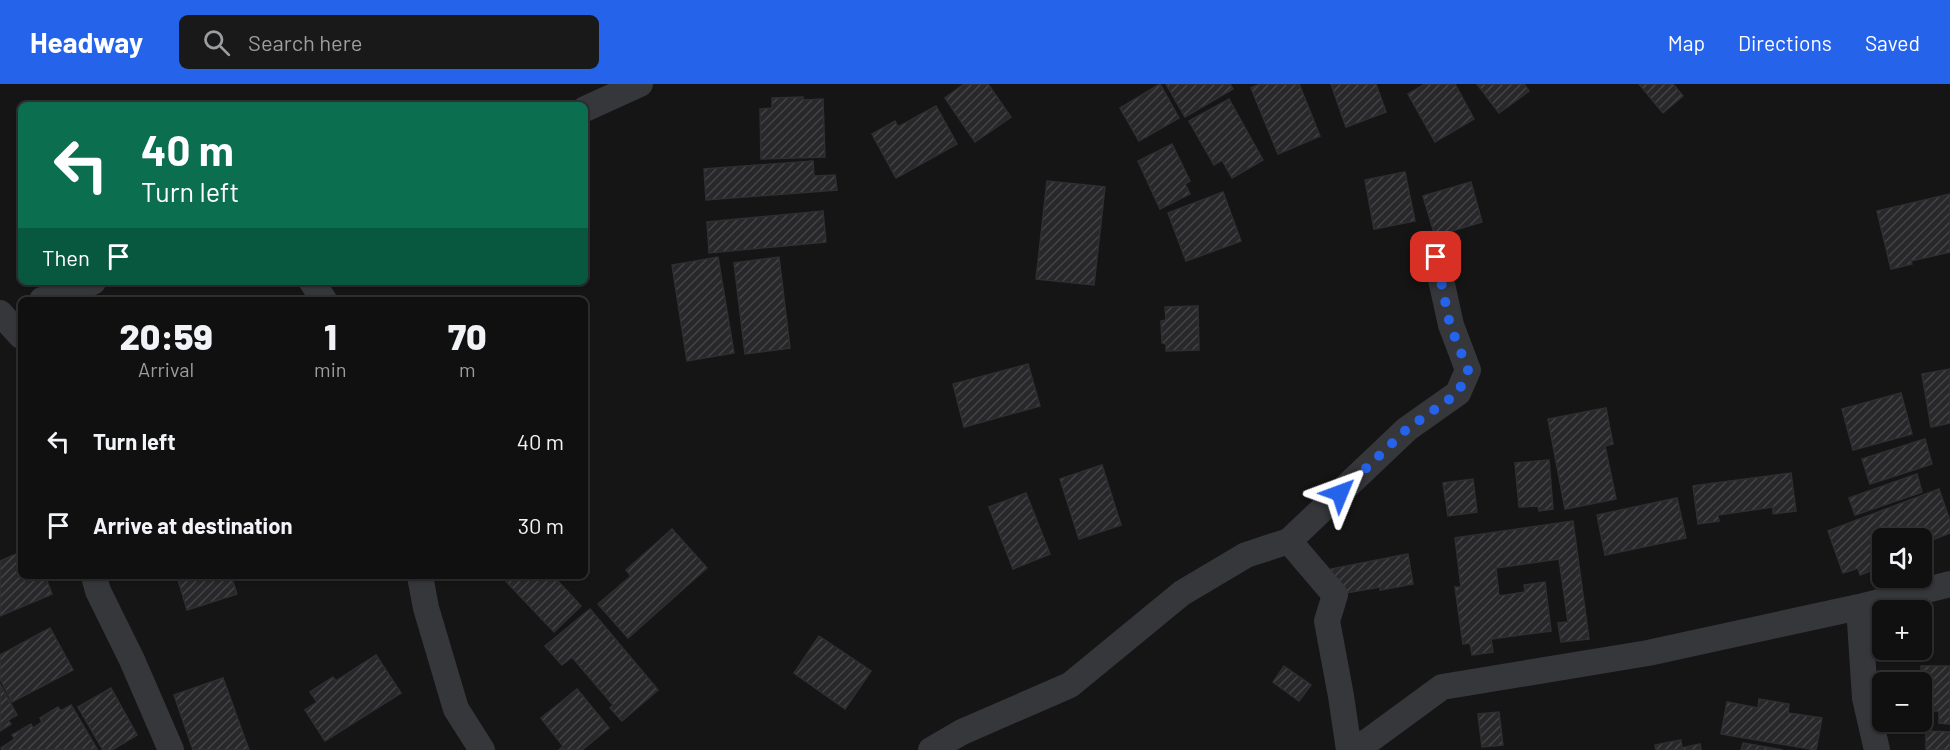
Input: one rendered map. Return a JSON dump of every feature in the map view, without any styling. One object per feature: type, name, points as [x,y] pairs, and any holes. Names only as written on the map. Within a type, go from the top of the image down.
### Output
[{"type":"street","points":[[588,108],[640,84]]},
{"type":"street","points":[[932,750],[962,732],[1070,686],[1182,593],[1246,555],[1289,541],[1407,429],[1458,393],[1468,370],[1450,325],[1436,257]]},
{"type":"street","points":[[50,297],[84,285]]},
{"type":"street","points":[[1289,541],[1335,595],[1327,621],[1349,750]]},
{"type":"street","points":[[95,579],[98,591],[132,660],[171,750]]},
{"type":"street","points":[[421,579],[426,609],[456,710],[482,750]]},
{"type":"street","points":[[1356,750],[1442,687],[1648,653],[1950,584]]},
{"type":"street","points":[[1859,606],[1865,698],[1876,750]]},
{"type":"building","points":[[964,84],[988,84],[1011,117],[975,142],[945,98]]},
{"type":"building","points":[[1160,84],[1179,118],[1139,141],[1120,108]]},
{"type":"building","points":[[1166,84],[1230,84],[1233,89],[1185,117]]},
{"type":"building","points":[[1260,84],[1299,84],[1320,136],[1278,154],[1251,88]]},
{"type":"building","points":[[1331,84],[1376,84],[1386,112],[1346,127]]},
{"type":"building","points":[[1425,84],[1455,84],[1474,119],[1435,142],[1408,94]]},
{"type":"building","points":[[1477,84],[1524,84],[1529,91],[1499,113]]},
{"type":"building","points":[[1639,84],[1673,84],[1683,96],[1663,113]]},
{"type":"building","points":[[803,97],[803,100],[823,99],[825,157],[761,159],[760,109],[772,108],[772,98]]},
{"type":"building","points":[[1229,99],[1263,160],[1232,178],[1222,160],[1214,165],[1189,121]]},
{"type":"building","points":[[936,106],[957,144],[896,178],[872,134],[895,121],[898,127]]},
{"type":"building","points":[[1172,144],[1190,181],[1185,184],[1190,194],[1160,209],[1138,161]]},
{"type":"building","points":[[813,161],[814,176],[835,175],[837,190],[706,200],[704,169]]},
{"type":"building","points":[[1405,172],[1415,221],[1374,229],[1365,180]]},
{"type":"building","points":[[1047,181],[1105,187],[1094,285],[1036,279]]},
{"type":"building","points":[[1471,182],[1482,222],[1435,236],[1423,196]]},
{"type":"building","points":[[1223,192],[1241,241],[1186,261],[1168,213]]},
{"type":"building","points":[[1950,194],[1950,252],[1911,261],[1912,264],[1891,269],[1877,211]]},
{"type":"building","points":[[823,211],[826,242],[709,253],[707,222]]},
{"type":"building","points":[[718,257],[734,353],[687,361],[672,265]]},
{"type":"building","points":[[779,257],[790,348],[745,354],[734,263]]},
{"type":"building","points":[[1198,306],[1199,350],[1166,351],[1166,344],[1162,343],[1161,321],[1166,320],[1165,307]]},
{"type":"building","points":[[1028,364],[1040,406],[964,427],[953,384]]},
{"type":"building","points":[[1950,369],[1950,423],[1931,427],[1922,374]]},
{"type":"building","points":[[1901,393],[1912,434],[1853,450],[1842,409]]},
{"type":"building","points":[[1606,408],[1613,444],[1605,446],[1616,499],[1565,509],[1548,419]]},
{"type":"building","points":[[1925,439],[1932,464],[1870,484],[1862,459]]},
{"type":"building","points":[[1549,460],[1553,509],[1539,511],[1538,506],[1519,507],[1515,463]]},
{"type":"building","points":[[1102,465],[1121,525],[1079,539],[1060,479]]},
{"type":"building","points":[[1791,473],[1796,511],[1773,514],[1773,507],[1718,515],[1719,521],[1698,524],[1693,486]]},
{"type":"building","points":[[1917,474],[1922,492],[1855,515],[1849,498]]},
{"type":"building","points":[[1473,479],[1477,512],[1448,516],[1443,483]]},
{"type":"building","points":[[1939,489],[1950,521],[1950,533],[1932,540],[1932,528],[1872,528],[1872,570],[1860,575],[1858,568],[1843,573],[1828,531]]},
{"type":"building","points":[[1026,493],[1050,554],[1013,569],[989,507]]},
{"type":"building","points":[[1677,498],[1686,538],[1605,555],[1597,515]]},
{"type":"building","points":[[1573,521],[1589,639],[1561,642],[1558,623],[1568,622],[1559,559],[1496,568],[1499,596],[1525,592],[1524,585],[1545,582],[1551,631],[1491,639],[1493,652],[1472,655],[1470,643],[1463,644],[1455,587],[1461,587],[1455,538]]},
{"type":"building","points":[[672,529],[707,568],[628,638],[598,604],[631,576],[626,570]]},
{"type":"building","points":[[18,553],[18,579],[46,579],[52,594],[0,616],[0,561]]},
{"type":"building","points":[[1408,554],[1413,584],[1335,595],[1331,569]]},
{"type":"building","points":[[178,579],[232,579],[237,594],[187,610]]},
{"type":"building","points":[[504,579],[556,579],[581,606],[554,632]]},
{"type":"building","points":[[590,609],[658,690],[622,721],[610,708],[613,705],[572,657],[562,665],[545,646]]},
{"type":"building","points":[[50,628],[73,670],[12,702],[0,679],[0,655]]},
{"type":"building","points":[[819,636],[871,671],[845,709],[794,673]]},
{"type":"building","points":[[376,655],[401,693],[325,741],[305,710],[317,702],[310,692],[333,677],[336,681]]},
{"type":"building","points":[[1284,666],[1311,685],[1299,701],[1273,682]]},
{"type":"building","points":[[1921,666],[1950,666],[1950,724],[1939,723],[1939,711],[1932,711],[1932,672],[1921,672]]},
{"type":"building","points":[[223,678],[249,750],[193,750],[174,695]]},
{"type":"building","points":[[0,684],[17,715],[8,720],[11,724],[0,731]]},
{"type":"building","points":[[111,688],[137,735],[112,750],[103,750],[78,707]]},
{"type":"building","points":[[577,689],[609,728],[582,750],[559,750],[563,746],[541,718]]},
{"type":"building","points":[[1759,699],[1789,704],[1788,713],[1822,718],[1816,750],[1721,734],[1727,702],[1758,708]]},
{"type":"building","points":[[71,705],[97,749],[2,750],[1,748],[15,739],[12,735],[31,724],[33,728],[42,722],[40,718],[58,707],[61,711]]},
{"type":"building","points":[[1499,712],[1503,745],[1482,747],[1478,714]]},
{"type":"building","points":[[1926,732],[1950,732],[1950,750],[1926,750]]},
{"type":"building","points":[[1681,740],[1682,748],[1700,744],[1701,750],[1656,750],[1655,745]]},
{"type":"building","points":[[1743,743],[1783,750],[1741,750]]},
{"type":"route","points":[[1340,493],[1407,429],[1458,393],[1468,370],[1450,325],[1436,257]]}]
